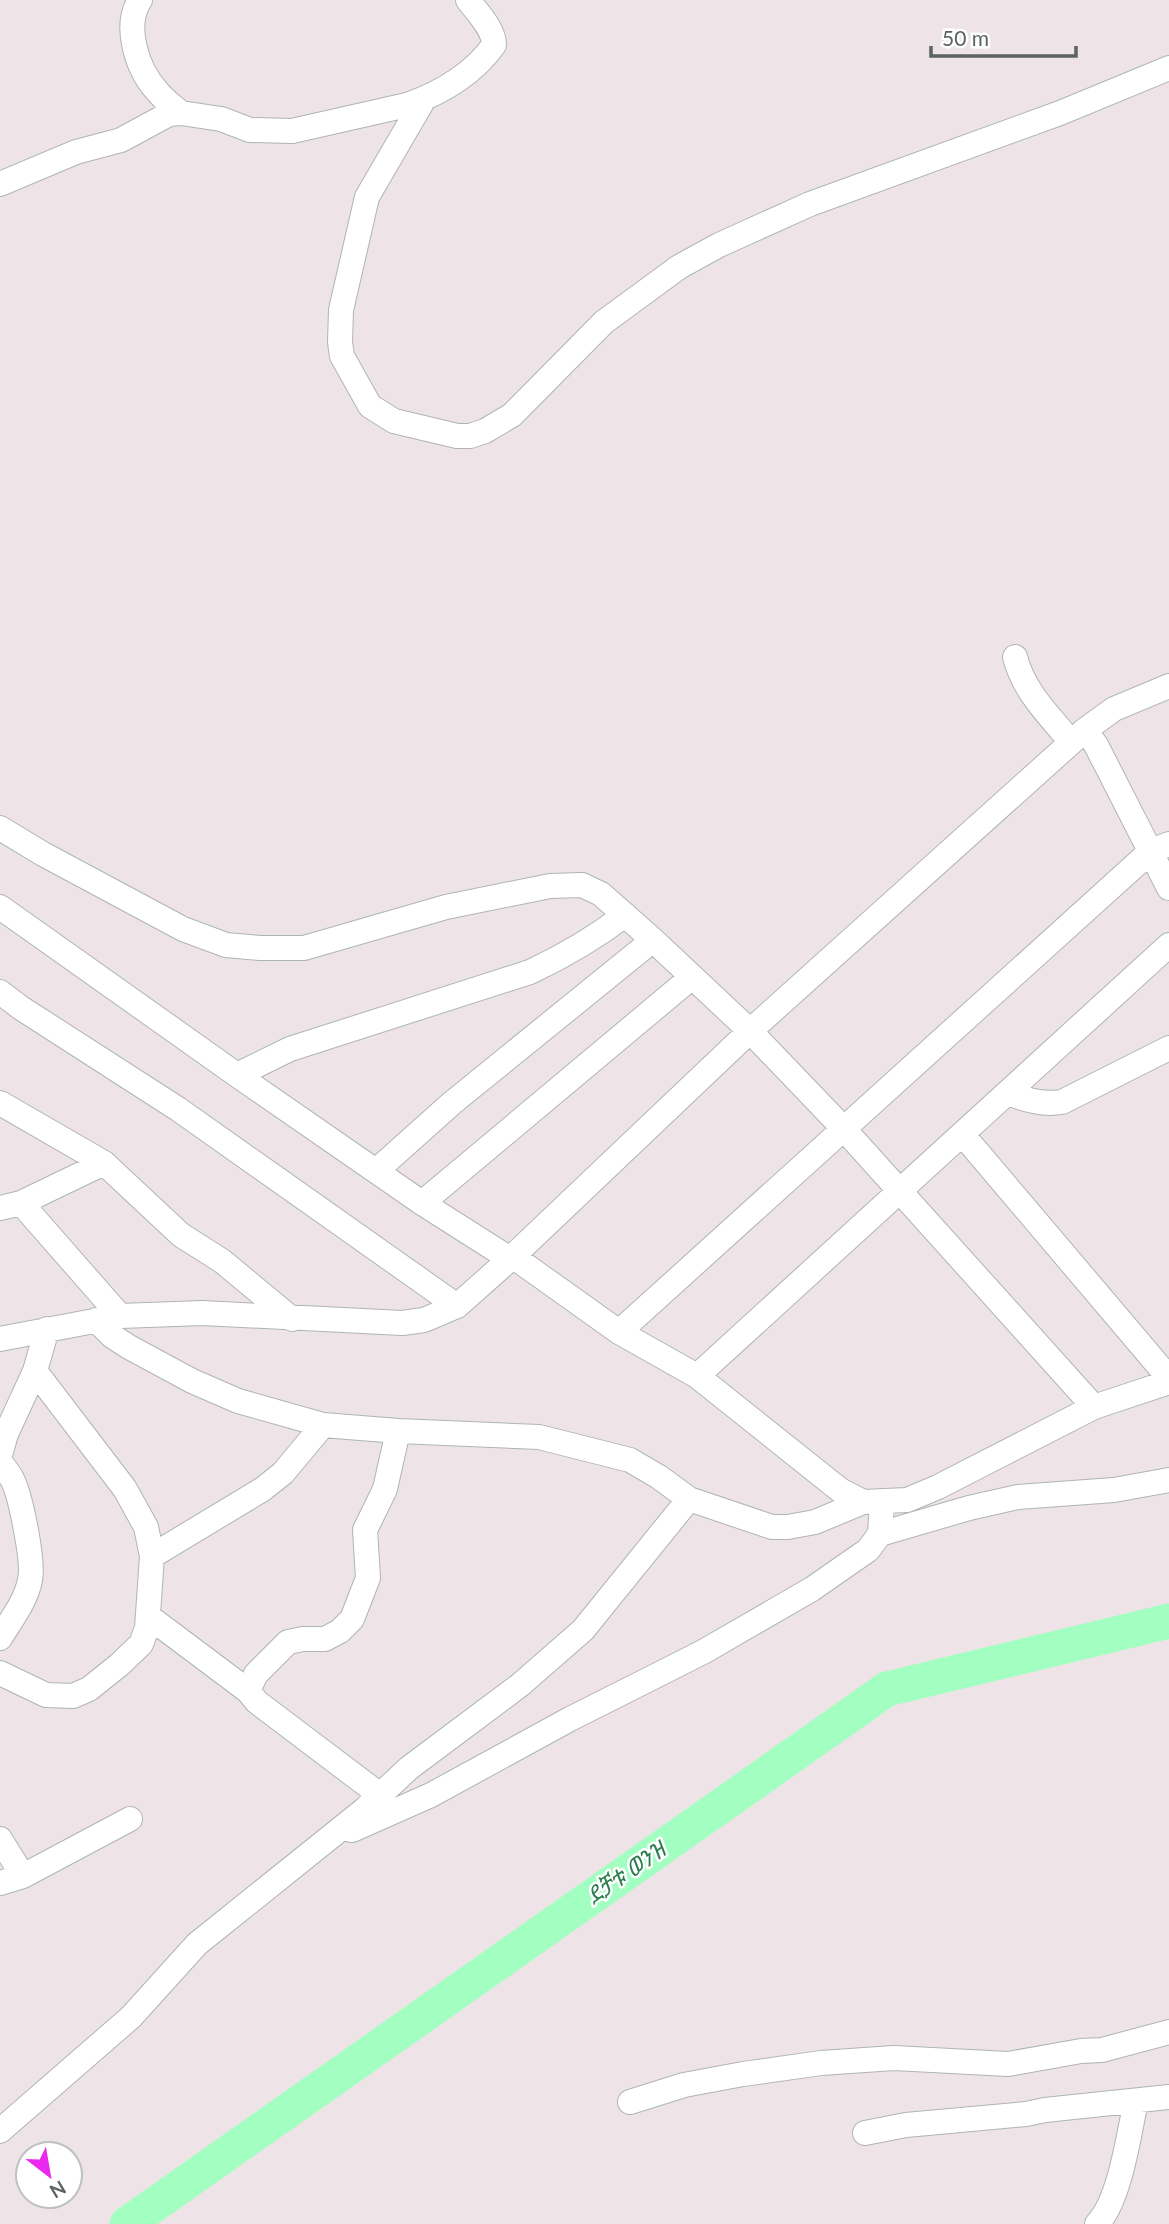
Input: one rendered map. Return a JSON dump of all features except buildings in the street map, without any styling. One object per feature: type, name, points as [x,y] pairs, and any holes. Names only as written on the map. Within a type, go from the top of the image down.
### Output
[{"type":"street","points":[[140,0],[133,11],[134,43],[149,79],[167,110]]},
{"type":"street","points":[[0,184],[76,152],[121,141],[167,110],[221,119],[250,130],[292,131],[424,99],[467,73],[494,45],[491,33],[468,0]]},
{"type":"street","points":[[424,99],[367,197],[341,310],[340,342],[342,356],[370,406],[394,421],[457,436],[470,436],[485,431],[512,415],[604,323],[680,267],[719,245],[810,204],[1060,113],[1169,68]]},
{"type":"street","points":[[1015,657],[1020,674],[1034,698],[1078,736],[1096,745],[1160,848],[1169,888]]},
{"type":"street","points":[[0,1339],[108,1318],[202,1313],[402,1323],[424,1320],[457,1306],[750,1031],[1078,736],[1115,709],[1169,686]]},
{"type":"street","points":[[0,828],[183,929],[226,945],[304,948],[446,907],[568,884],[582,885],[601,894],[750,1031],[900,1190],[1094,1407]]},
{"type":"street","points":[[619,1332],[843,1128],[1160,848]]},
{"type":"street","points":[[0,907],[422,1203],[510,1259],[518,1260],[619,1332],[697,1376],[840,1490],[873,1502]]},
{"type":"street","points":[[237,1075],[290,1049],[530,972],[565,956],[603,933],[625,915]]},
{"type":"street","points":[[376,1171],[452,1103],[653,940]]},
{"type":"street","points":[[697,1376],[1169,945]]},
{"type":"street","points":[[422,1203],[692,977]]},
{"type":"street","points":[[0,992],[178,1109],[457,1306]]},
{"type":"street","points":[[1008,1093],[1033,1102],[1062,1102],[1169,1048]]},
{"type":"street","points":[[0,1103],[104,1163],[181,1236],[222,1261],[292,1319]]},
{"type":"street","points":[[104,1163],[10,1206],[108,1318],[112,1336],[192,1381],[238,1401],[323,1425],[539,1437],[630,1460],[660,1477],[689,1499],[772,1527],[788,1527],[815,1522],[873,1502],[907,1500],[939,1487],[1094,1407],[1169,1380],[963,1135]]},
{"type":"street","points":[[2,1441],[35,1371],[47,1329]]},
{"type":"street","points":[[0,1673],[46,1695],[73,1696],[89,1689],[141,1644],[147,1628],[152,1556],[146,1527],[125,1489],[35,1371]]},
{"type":"street","points":[[152,1556],[263,1489],[283,1473],[323,1425]]},
{"type":"street","points":[[248,1691],[256,1674],[288,1642],[325,1639],[352,1619],[368,1578],[365,1530],[384,1489],[398,1431]]},
{"type":"street","points":[[0,1462],[13,1480],[30,1562],[30,1580],[23,1600],[0,1638]]},
{"type":"street","points":[[323,1843],[431,1795],[570,1719],[714,1646],[812,1589],[867,1550],[880,1534],[1017,1497],[1114,1490],[1169,1480]]},
{"type":"street","points":[[0,2131],[131,2017],[197,1944],[323,1843],[409,1768],[520,1685],[583,1630],[689,1499]]},
{"type":"street","points":[[873,1502],[880,1534]]},
{"type":"street","points":[[148,1616],[380,1795]]},
{"type":"street","points":[[0,1839],[11,1880],[130,1819]]},
{"type":"street","points":[[630,2102],[684,2085],[821,2063],[894,2058],[1009,2064],[1081,2051],[1102,2050],[1169,2032]]},
{"type":"street","points":[[865,2133],[906,2125],[1169,2097]]},
{"type":"street","points":[[1097,2224],[1103,2217],[1120,2179],[1136,2101]]},
{"type":"waterway","name":"ደቻቱ ወንዝ","points":[[127,2224],[887,1689],[1169,1621]]}]
